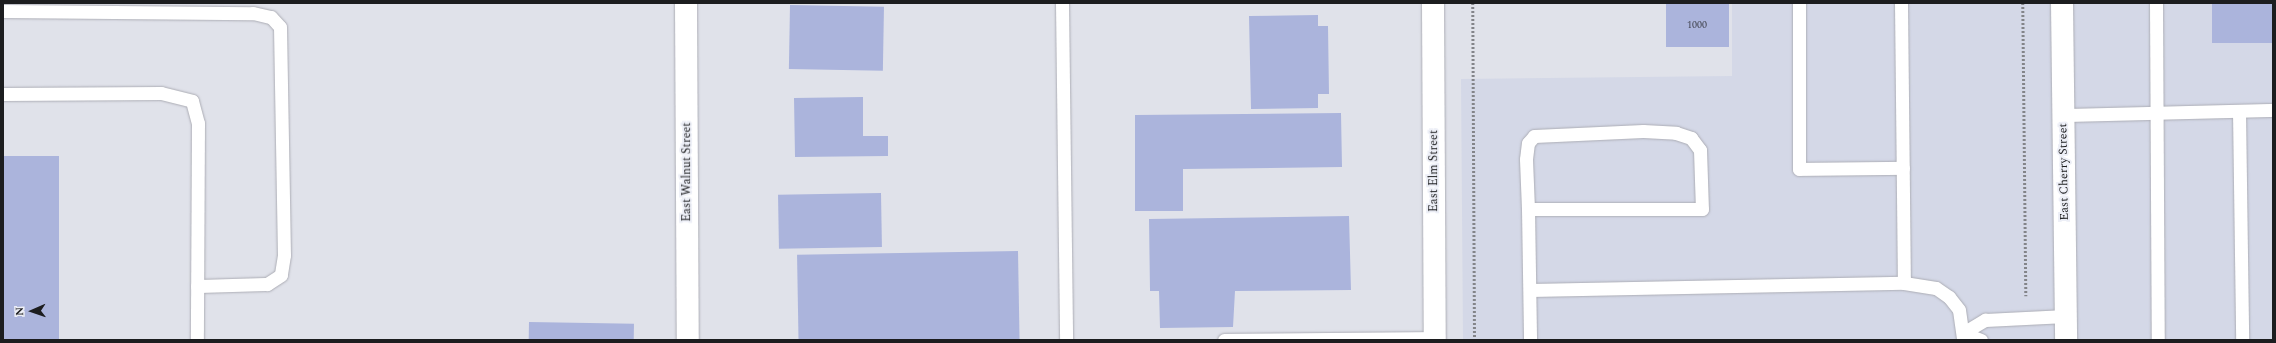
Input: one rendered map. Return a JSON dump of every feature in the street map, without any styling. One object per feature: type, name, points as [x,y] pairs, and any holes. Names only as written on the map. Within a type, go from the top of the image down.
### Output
[{"type":"street","name":"East Walnut Street","points":[[686,3],[688,340]]},
{"type":"street","name":"East Elm Street","points":[[1433,3],[1436,339]]},
{"type":"street","name":"East Cherry Street","points":[[2062,3],[2066,340]]},
{"type":"lane","points":[[1062,3],[1066,340]]},
{"type":"lane","points":[[1799,3],[1799,169],[1903,168]]},
{"type":"lane","points":[[1901,3],[1904,283]]},
{"type":"lane","points":[[2156,3],[2158,340]]},
{"type":"lane","points":[[3,11],[252,13],[271,16],[280,27],[284,255],[282,275],[267,284],[197,286]]},
{"type":"lane","points":[[3,94],[161,93],[192,101],[198,123],[197,340]]},
{"type":"lane","points":[[2239,110],[2242,340]]},
{"type":"lane","points":[[2063,115],[2273,110]]},
{"type":"lane","points":[[1528,209],[1702,209],[1700,150],[1691,138],[1676,133],[1643,130],[1534,136],[1528,143],[1526,159],[1530,340]]},
{"type":"lane","points":[[1530,290],[1904,283],[1936,288],[1949,297],[1959,310],[1963,336]]},
{"type":"lane","points":[[1963,336],[1985,320],[2066,316]]},
{"type":"lane","points":[[1963,336],[1980,340]]},
{"type":"lane","points":[[1224,340],[1436,339]]},
{"type":"lane","points":[[2061,340],[2066,340]]},
{"type":"path","points":[[1473,3],[1475,340]]},
{"type":"path","points":[[2023,3],[2026,318]]},
{"type":"shaded area","points":[[1732,3],[2273,3],[2273,340],[1463,340],[1461,79],[1732,76]]},
{"type":"building","points":[[1666,3],[1729,3],[1729,47],[1666,47]]},
{"type":"building","points":[[2212,3],[2273,3],[2273,43],[2212,43]]},
{"type":"building","points":[[790,5],[884,7],[883,71],[789,69]]},
{"type":"building","points":[[1318,15],[1318,26],[1328,26],[1329,94],[1318,94],[1318,108],[1251,109],[1249,16]]},
{"type":"building","points":[[863,97],[863,136],[888,136],[888,156],[795,157],[794,98]]},
{"type":"building","points":[[1341,113],[1342,167],[1183,169],[1183,211],[1135,211],[1135,115]]},
{"type":"building","points":[[3,156],[59,156],[59,340],[3,340]]},
{"type":"building","points":[[881,193],[882,247],[779,249],[778,195]]},
{"type":"building","points":[[1349,216],[1351,290],[1235,291],[1233,327],[1160,328],[1159,291],[1150,291],[1149,219]]},
{"type":"building","points":[[1018,251],[1020,340],[799,340],[797,255]]},
{"type":"building","points":[[529,322],[634,324],[634,340],[529,340]]}]
